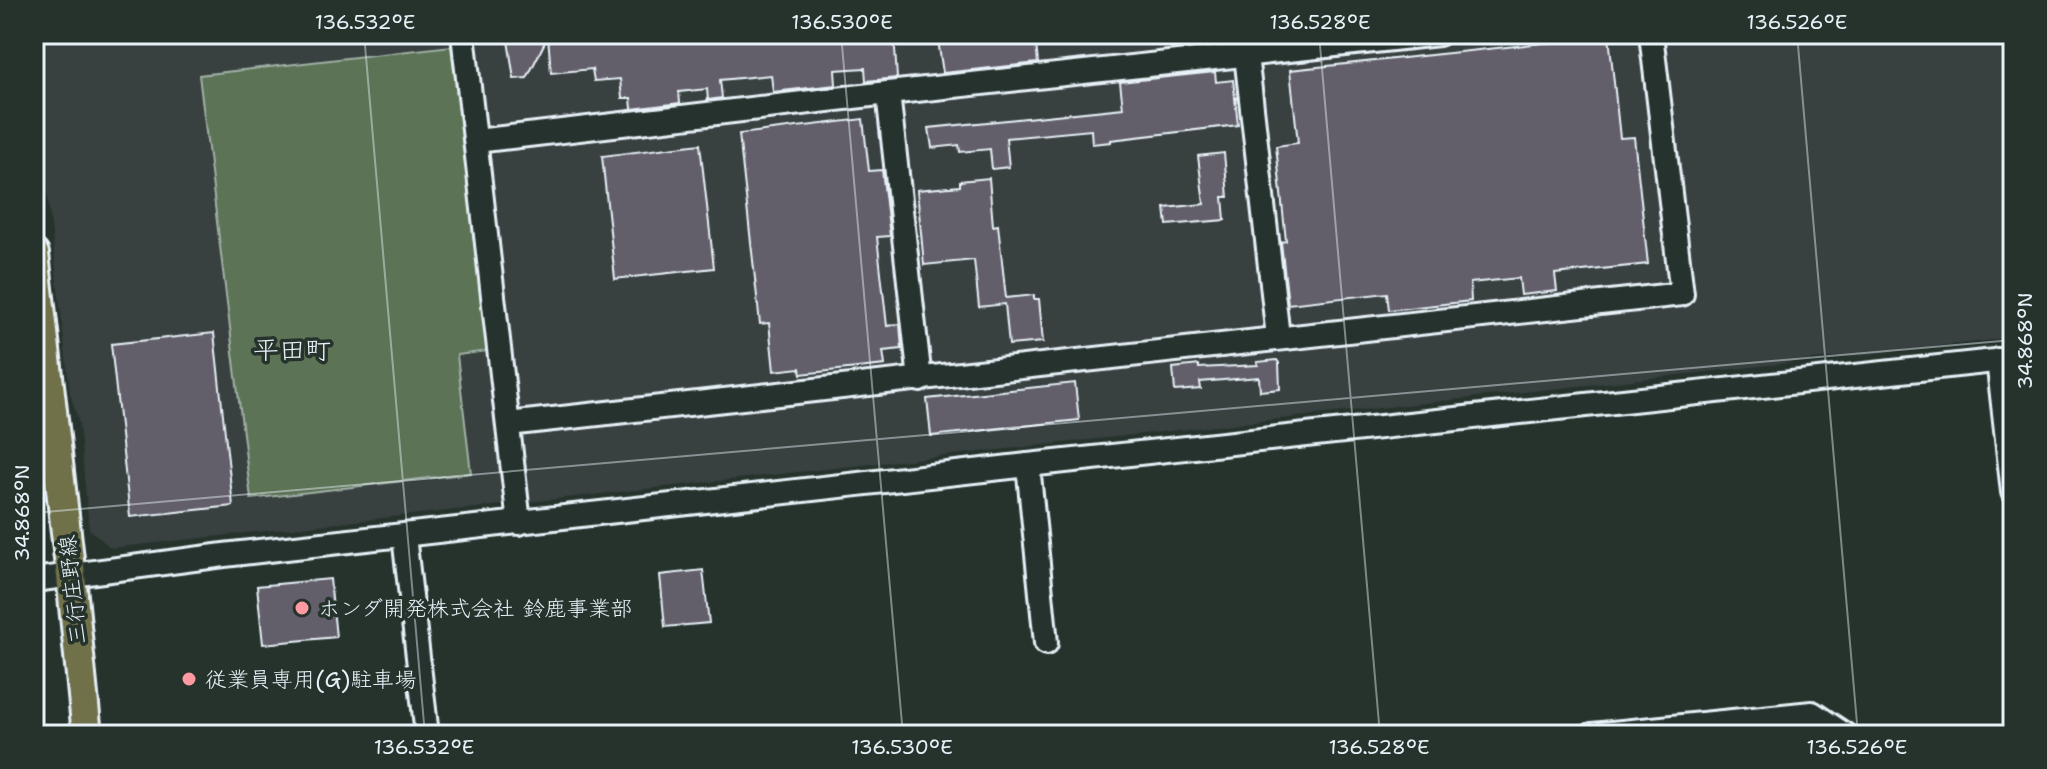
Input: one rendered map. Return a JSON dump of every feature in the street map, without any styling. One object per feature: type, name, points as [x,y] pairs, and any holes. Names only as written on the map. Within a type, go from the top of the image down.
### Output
[{"type":"main road","name":"三行庄野線","points":[[34,254],[87,735]]},
{"type":"street","points":[[463,34],[519,523]]},
{"type":"street","points":[[476,141],[1439,34]]},
{"type":"street","points":[[508,424],[1682,294],[1651,34]]},
{"type":"street","points":[[1246,55],[1278,337]]},
{"type":"street","points":[[888,93],[920,380]]},
{"type":"street","points":[[34,580],[224,555],[2005,359],[2013,492]]},
{"type":"street","points":[[1028,465],[1046,643]]},
{"type":"street","points":[[404,536],[427,735]]},
{"type":"street","points":[[1592,735],[1727,728],[1812,713],[1845,735]]},
{"type":"shaded area","points":[[34,34],[2013,34],[2013,338],[111,548],[89,529],[79,423],[70,393],[34,77]]},
{"type":"green space","points":[[451,46],[488,351],[457,355],[471,473],[251,499],[199,75]]},
{"type":"building","points":[[507,34],[894,34],[897,78],[866,81],[865,68],[835,70],[836,85],[773,92],[771,75],[720,80],[722,98],[708,100],[707,89],[679,92],[680,103],[632,109],[631,98],[622,98],[620,79],[594,81],[592,69],[551,73],[548,36],[527,78],[514,79]]},
{"type":"building","points":[[937,34],[1035,34],[1038,63],[943,73]]},
{"type":"building","points":[[1609,36],[1620,138],[1634,137],[1648,264],[1555,274],[1557,291],[1521,295],[1519,278],[1470,283],[1471,301],[1389,310],[1387,293],[1288,304],[1281,242],[1286,241],[1276,146],[1298,143],[1290,70]]},
{"type":"building","points":[[1215,72],[1216,82],[1233,80],[1238,125],[1092,144],[1091,130],[1006,138],[1009,167],[992,169],[990,149],[960,152],[959,145],[932,148],[929,128],[1123,108],[1120,82]]},
{"type":"building","points":[[863,119],[869,171],[882,170],[890,236],[877,237],[887,326],[900,324],[902,349],[883,351],[885,365],[801,374],[800,368],[774,371],[769,323],[760,324],[739,134]]},
{"type":"building","points":[[700,144],[714,268],[615,279],[602,156]]},
{"type":"building","points":[[1224,153],[1228,197],[1223,197],[1225,220],[1167,225],[1165,208],[1204,204],[1198,156]]},
{"type":"building","points":[[989,178],[993,226],[998,225],[1006,298],[1034,295],[1034,299],[1039,299],[1043,342],[1009,345],[1005,304],[979,307],[974,260],[924,265],[917,190],[960,186],[960,181]]},
{"type":"building","points":[[214,333],[233,506],[130,517],[111,344]]},
{"type":"building","points":[[1277,360],[1280,389],[1260,391],[1259,377],[1200,382],[1201,389],[1175,391],[1173,368],[1258,365],[1257,362]]},
{"type":"building","points":[[1075,383],[1079,420],[931,436],[927,399]]},
{"type":"building","points":[[703,570],[709,623],[665,627],[660,575]]},
{"type":"building","points":[[330,579],[336,637],[263,644],[257,586]]},
{"type":"place","name":"ホンダ開発株式会社 鈴鹿事業部","points":[[302,608]]},
{"type":"place","name":"従業員専用(G)駐車場","points":[[189,679]]},
{"type":"district","name":"平田町","points":[[292,350]]}]
